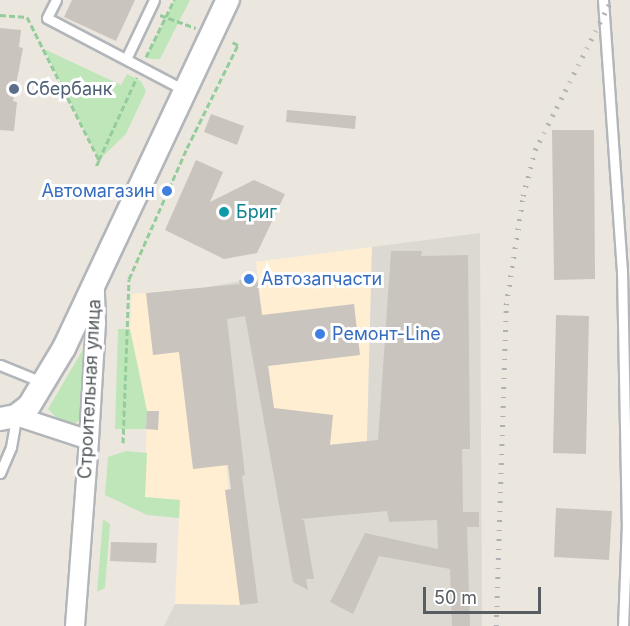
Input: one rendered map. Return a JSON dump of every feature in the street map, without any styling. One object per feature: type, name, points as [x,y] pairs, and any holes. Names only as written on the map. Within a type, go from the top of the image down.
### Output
[{"type":"street","name":"Строительная улица","points":[[75,626],[96,323],[95,286],[184,90],[228,0]]},
{"type":"street","points":[[8,418],[29,406],[44,383],[95,286]]},
{"type":"street","points":[[8,418],[89,440]]},
{"type":"lane","points":[[56,0],[47,18],[184,90]]},
{"type":"lane","points":[[126,59],[154,0]]},
{"type":"lane","points":[[603,0],[622,271],[627,523],[623,626]]},
{"type":"lane","points":[[0,365],[44,383]]},
{"type":"lane","points":[[0,473],[11,447],[8,418]]},
{"type":"path","points":[[123,443],[129,279],[187,148],[238,45],[149,10]]},
{"type":"path","points":[[0,15],[27,17],[99,160],[96,167]]},
{"type":"shaded area","points":[[480,233],[482,626],[164,626],[175,604],[240,605],[231,489],[207,287],[257,278],[278,446],[307,447],[367,441],[372,247]]},
{"type":"shaded area","points":[[372,247],[367,441],[307,447],[278,446],[256,262]]},
{"type":"shaded area","points":[[172,290],[176,325],[212,321],[240,605],[175,604],[180,500],[145,497],[147,411],[130,329],[132,294]]},
{"type":"green space","points":[[174,0],[190,0],[160,59],[146,57]]},
{"type":"green space","points":[[44,49],[121,85],[127,74],[141,81],[146,91],[126,134],[99,160]]},
{"type":"green space","points":[[118,329],[130,329],[147,411],[146,429],[115,429]]},
{"type":"green space","points":[[85,346],[81,419],[73,425],[58,419],[48,409]]},
{"type":"green space","points":[[126,451],[147,453],[145,497],[180,500],[179,518],[147,515],[105,495],[108,457]]},
{"type":"green space","points":[[103,519],[110,524],[105,588],[97,592]]},
{"type":"building","points":[[72,0],[135,0],[116,41],[64,17]]},
{"type":"building","points":[[0,28],[21,30],[19,47],[23,48],[13,101],[17,102],[14,131],[0,130]]},
{"type":"building","points":[[287,110],[356,116],[355,129],[286,122]]},
{"type":"building","points":[[211,114],[244,126],[237,145],[204,132]]},
{"type":"building","points":[[552,130],[594,130],[595,279],[554,280]]},
{"type":"building","name":"Бриг","points":[[196,160],[223,172],[210,202],[254,180],[285,194],[257,253],[224,259],[165,230]]},
{"type":"building","points":[[391,251],[422,251],[421,256],[468,255],[470,449],[462,449],[463,512],[479,512],[479,527],[467,527],[470,626],[452,626],[450,569],[379,556],[353,614],[330,602],[365,533],[438,549],[437,520],[389,522],[387,511],[300,519],[304,520],[314,579],[306,579],[308,590],[293,582],[245,316],[227,319],[245,475],[242,476],[258,603],[240,605],[225,490],[231,489],[228,465],[193,469],[179,352],[153,355],[146,293],[240,284],[239,280],[257,278],[262,315],[354,304],[360,355],[268,366],[274,408],[333,415],[330,445],[378,440]]},
{"type":"building","points":[[556,315],[589,316],[586,454],[553,453]]},
{"type":"building","points":[[147,411],[159,411],[158,430],[146,429]]},
{"type":"building","points":[[556,508],[612,511],[609,560],[554,557]]},
{"type":"building","points":[[111,542],[157,543],[156,563],[110,561]]},
{"type":"railway","points":[[496,626],[506,305],[523,196],[535,150],[611,0]]},
{"type":"place","name":"Сбербанк","points":[[14,89]]},
{"type":"place","name":"Автомагазин","points":[[167,191]]},
{"type":"place","name":"Бриг","points":[[224,212]]},
{"type":"place","name":"Автозапчасти","points":[[249,279]]},
{"type":"place","name":"Ремонт-Line","points":[[320,334]]}]
